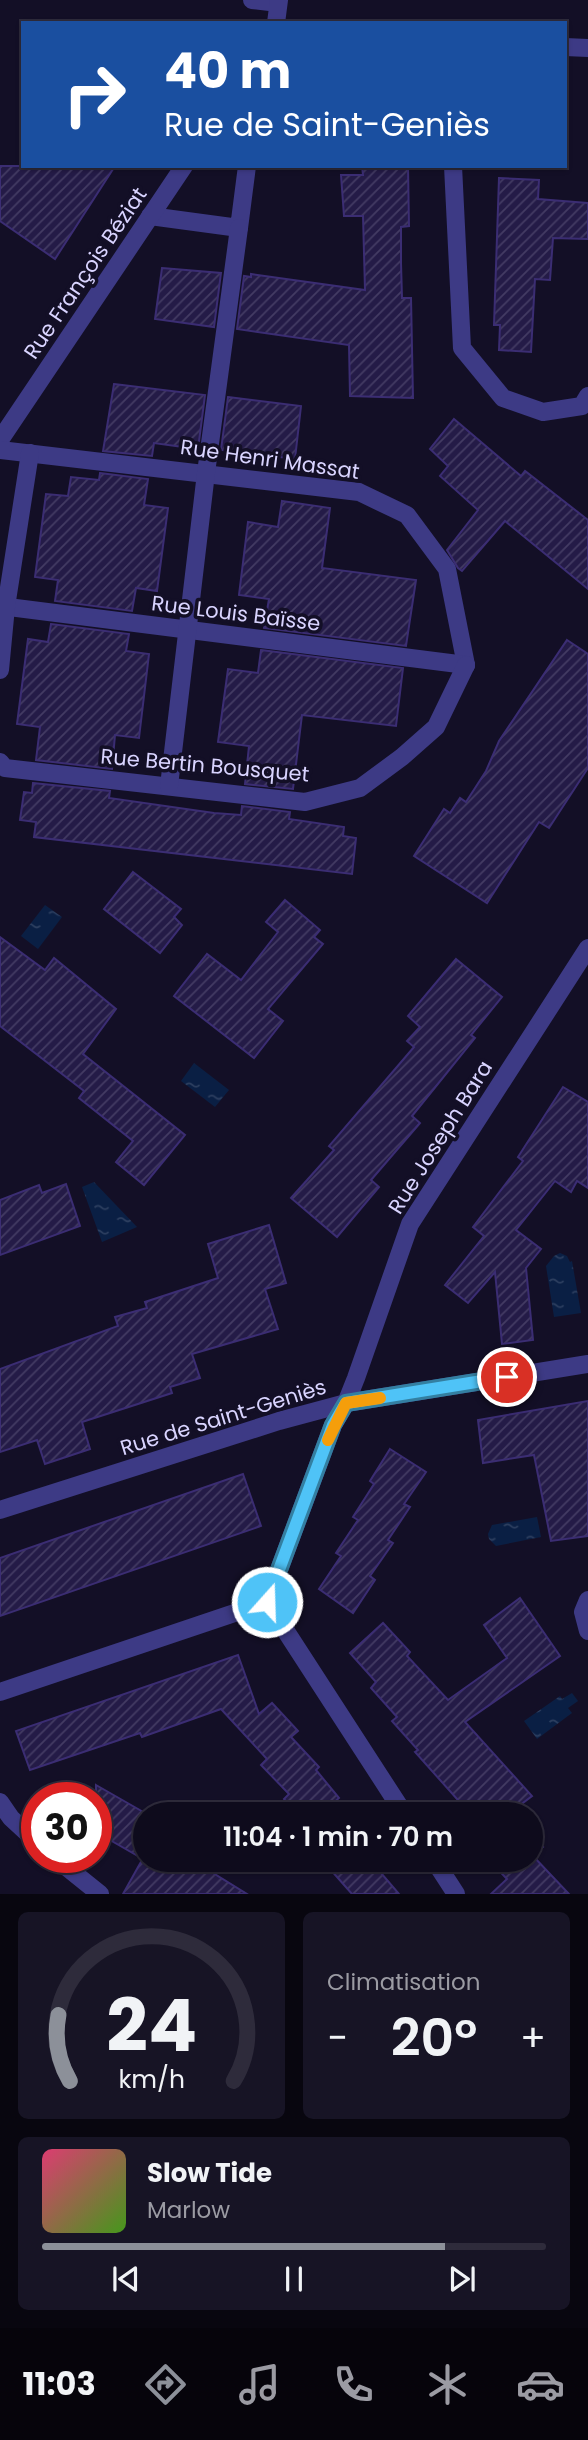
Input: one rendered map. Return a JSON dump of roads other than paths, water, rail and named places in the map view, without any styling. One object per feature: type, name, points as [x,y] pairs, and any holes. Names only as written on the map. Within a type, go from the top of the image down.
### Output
[{"type":"street","points":[[252,0],[279,2],[276,21]]},
{"type":"street","points":[[567,47],[588,48]]},
{"type":"street","name":"Rue François Béziat","points":[[0,439],[183,168]]},
{"type":"street","points":[[169,786],[206,473],[247,168]]},
{"type":"street","points":[[453,168],[462,348],[503,398],[543,412],[585,401]]},
{"type":"street","points":[[150,216],[239,228]]},
{"type":"street","name":"Rue Henri Massat","points":[[0,450],[359,492],[407,515],[447,569],[467,665]]},
{"type":"street","points":[[0,670],[3,606],[30,453]]},
{"type":"street","name":"Rue Louis Baïsse","points":[[3,606],[467,665]]},
{"type":"street","name":"Rue Bertin Bousquet","points":[[2,765],[305,802],[360,789],[436,727],[467,665]]},
{"type":"street","name":"Rue Joseph Bara","points":[[267,1602],[333,1425],[346,1403],[410,1223],[588,948]]},
{"type":"street","name":"Rue de Saint-Geniès","points":[[0,1510],[279,1421],[346,1403],[588,1364]]},
{"type":"street","points":[[588,1600],[583,1612],[588,1631]]},
{"type":"street","points":[[0,1692],[267,1602],[397,1802]]},
{"type":"street","points":[[0,1802],[21,1827]]},
{"type":"street","points":[[442,1872],[456,1894]]},
{"type":"street","points":[[74,1873],[100,1894]]},
{"type":"water","points":[[45,905],[62,917],[38,949],[21,936]]},
{"type":"water","points":[[194,1063],[229,1090],[215,1107],[181,1081]]},
{"type":"water","points":[[94,1182],[137,1227],[102,1242],[82,1187]]},
{"type":"water","points":[[560,1253],[572,1261],[581,1313],[554,1317],[546,1266]]},
{"type":"water","points":[[537,1517],[541,1537],[496,1546],[489,1539],[492,1525]]},
{"type":"water","points":[[572,1693],[578,1701],[568,1708],[572,1713],[537,1739],[524,1721],[560,1696],[562,1699]]}]
